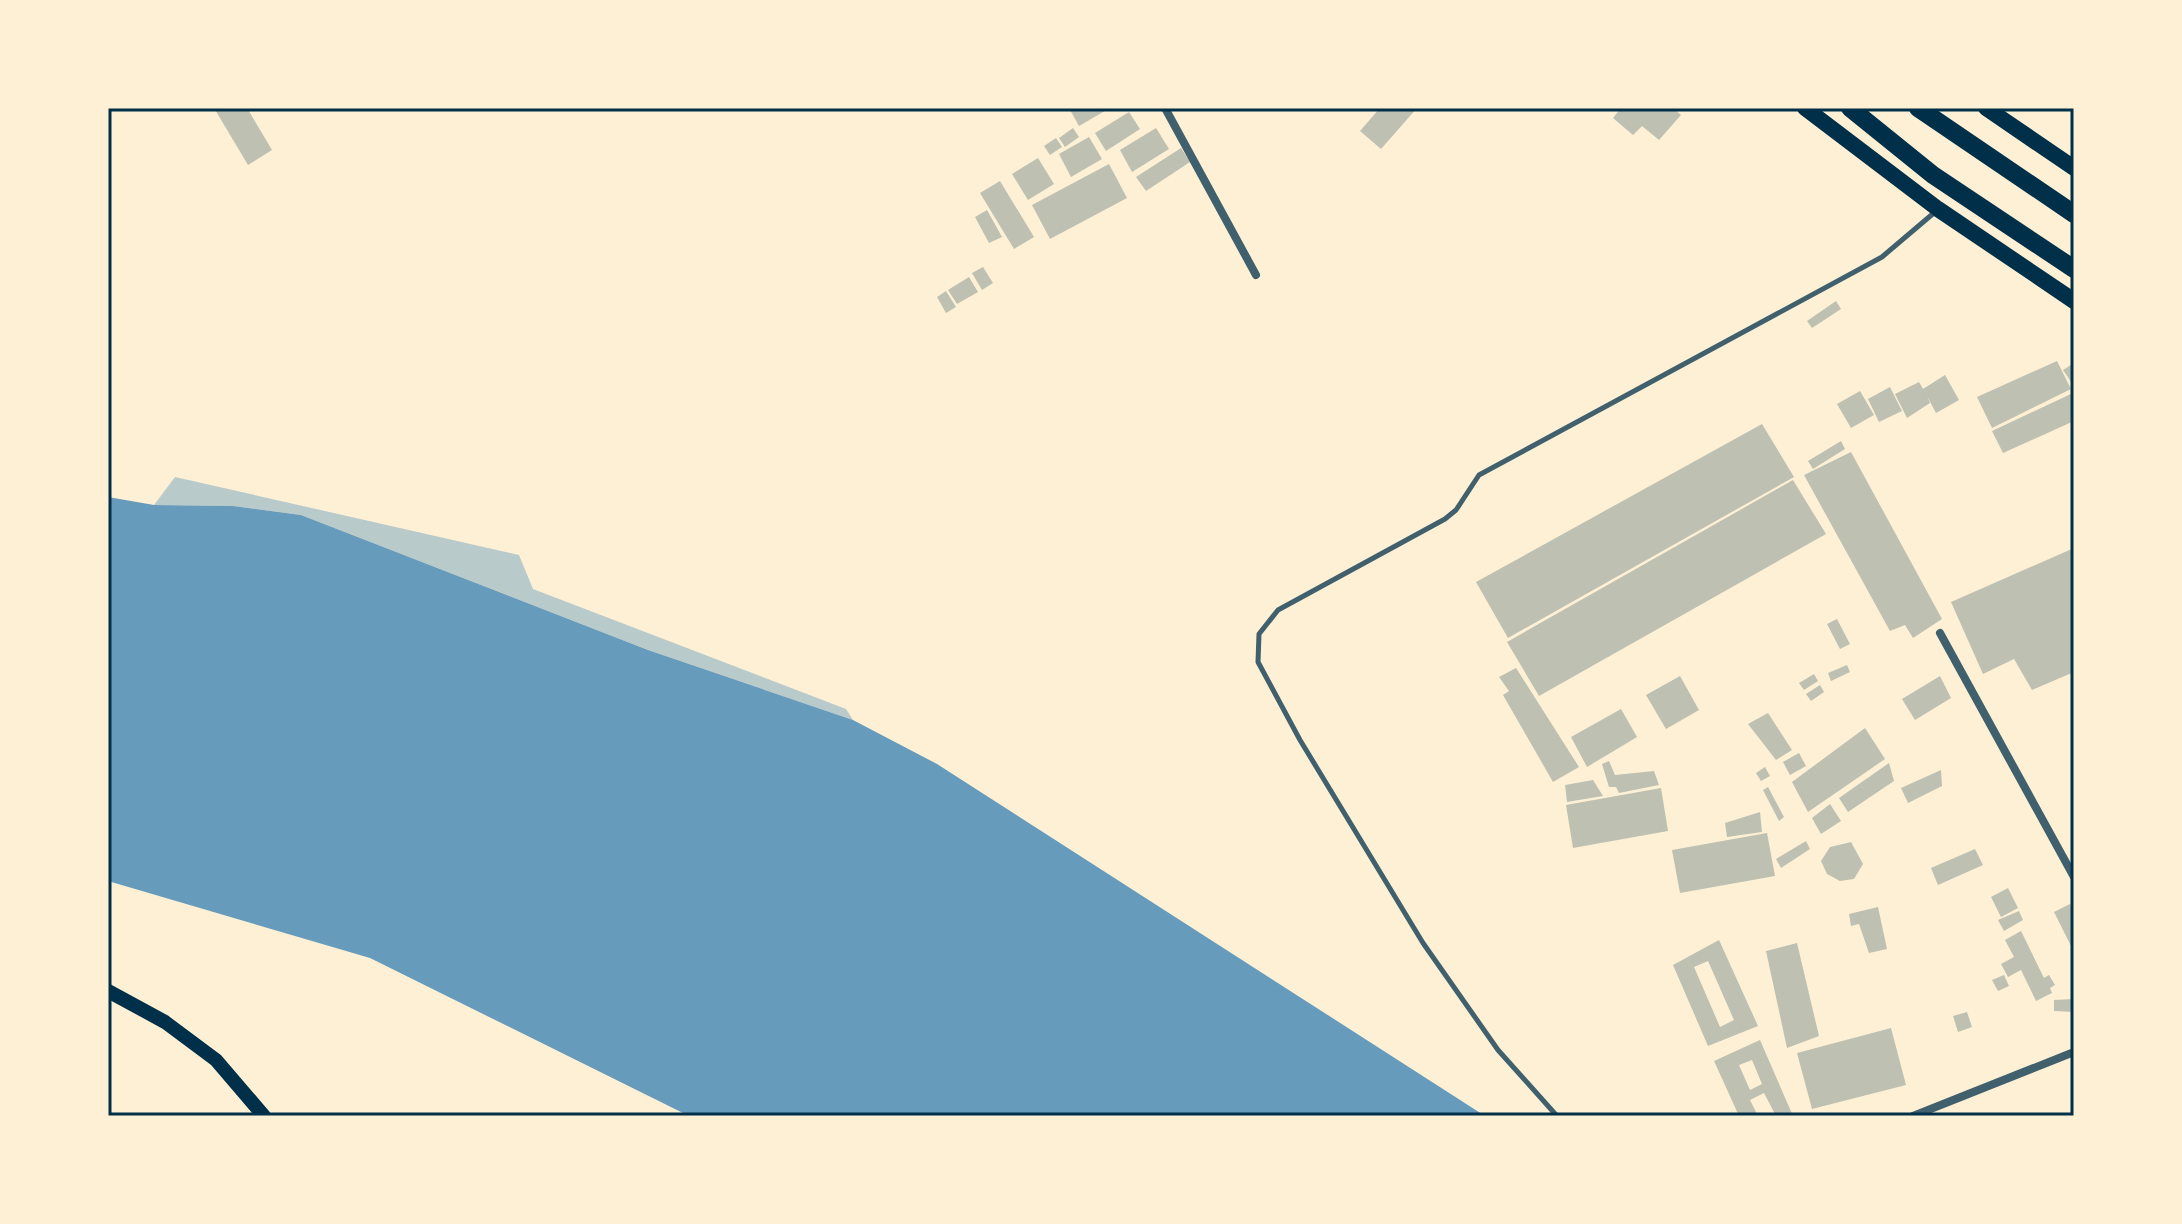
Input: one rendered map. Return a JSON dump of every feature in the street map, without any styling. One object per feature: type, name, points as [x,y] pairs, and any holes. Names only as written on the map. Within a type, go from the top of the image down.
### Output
[{"type":"highway","points":[[1850,108],[1933,175],[2074,269]]},
{"type":"highway","points":[[1918,108],[2074,214]]},
{"type":"main road","points":[[1805,108],[1938,209],[2074,301]]},
{"type":"main road","points":[[1986,108],[2074,168]]},
{"type":"main road","points":[[108,991],[165,1022],[216,1060],[264,1116]]},
{"type":"street","points":[[1165,108],[1256,275]]},
{"type":"street","points":[[1940,633],[2074,877]]},
{"type":"street","points":[[1913,1116],[2074,1052]]},
{"type":"lane","points":[[1557,1116],[1498,1050],[1423,943],[1300,740],[1258,662],[1259,634],[1278,610],[1445,519],[1456,510],[1479,475],[1882,257],[1938,209]]},
{"type":"shaded area","points":[[175,477],[519,555],[533,589],[846,709],[853,720],[648,650],[301,515],[233,506],[154,505]]},
{"type":"water","points":[[108,497],[154,505],[233,506],[301,515],[648,650],[853,720],[937,764],[1485,1116],[689,1116],[370,958],[108,881]]},
{"type":"building","points":[[214,108],[247,108],[272,150],[248,165]]},
{"type":"building","points":[[1069,108],[1110,108],[1079,126]]},
{"type":"building","points":[[1380,108],[1417,108],[1381,149],[1360,131]]},
{"type":"building","points":[[1621,108],[1673,108],[1681,115],[1659,140],[1642,126],[1633,135],[1613,118]]},
{"type":"building","points":[[1129,112],[1140,129],[1106,151],[1095,133]]},
{"type":"building","points":[[1073,128],[1079,137],[1065,147],[1059,138]]},
{"type":"building","points":[[1156,128],[1169,149],[1132,172],[1120,150]]},
{"type":"building","points":[[1089,137],[1102,159],[1071,177],[1059,154]]},
{"type":"building","points":[[1056,138],[1062,147],[1050,155],[1044,146]]},
{"type":"building","points":[[1181,148],[1190,162],[1146,191],[1136,177]]},
{"type":"building","points":[[1038,158],[1054,184],[1028,200],[1012,174]]},
{"type":"building","points":[[1109,164],[1127,198],[1050,239],[1032,205]]},
{"type":"building","points":[[1000,181],[1034,237],[1014,249],[980,193]]},
{"type":"building","points":[[987,210],[1002,237],[989,243],[975,217]]},
{"type":"building","points":[[983,267],[993,283],[982,290],[972,273]]},
{"type":"building","points":[[969,277],[978,292],[957,304],[948,290]]},
{"type":"building","points":[[946,291],[956,307],[946,313],[937,297]]},
{"type":"building","points":[[1836,301],[1841,309],[1812,328],[1807,321]]},
{"type":"building","points":[[2057,361],[2071,389],[1992,428],[1977,397]]},
{"type":"building","points":[[2074,363],[2074,386],[2063,370]]},
{"type":"building","points":[[1945,375],[1959,400],[1936,413],[1927,396],[1930,403],[1907,418],[1895,394],[1919,382],[1923,389]]},
{"type":"building","points":[[1890,387],[1902,411],[1879,422],[1868,399]]},
{"type":"building","points":[[1860,391],[1874,415],[1851,428],[1837,404]]},
{"type":"building","points":[[2073,393],[2074,421],[2003,453],[1992,431]]},
{"type":"building","points":[[1762,424],[1794,477],[1508,638],[1476,582]]},
{"type":"building","points":[[1841,441],[1845,449],[1813,469],[1808,461]]},
{"type":"building","points":[[1851,452],[1942,619],[1913,638],[1905,625],[1890,631],[1804,475]]},
{"type":"building","points":[[1793,480],[1826,534],[1539,696],[1507,642]]},
{"type":"building","points":[[2074,548],[2074,672],[2032,690],[2014,659],[1983,674],[1951,602]]},
{"type":"building","points":[[1837,619],[1850,644],[1840,649],[1827,624]]},
{"type":"building","points":[[1847,665],[1850,672],[1831,681],[1828,673]]},
{"type":"building","points":[[1516,668],[1579,767],[1553,782],[1503,695],[1509,691],[1499,677]]},
{"type":"building","points":[[1814,674],[1818,681],[1804,690],[1799,683]]},
{"type":"building","points":[[1680,676],[1699,710],[1666,729],[1646,695]]},
{"type":"building","points":[[1940,676],[1951,698],[1915,720],[1902,699]]},
{"type":"building","points":[[1820,685],[1824,692],[1811,701],[1806,694]]},
{"type":"building","points":[[1621,709],[1637,737],[1587,767],[1571,737]]},
{"type":"building","points":[[1768,713],[1792,750],[1776,760],[1748,724]]},
{"type":"building","points":[[1865,728],[1885,759],[1808,812],[1792,782]]},
{"type":"building","points":[[1799,753],[1806,766],[1790,775],[1783,762]]},
{"type":"building","points":[[1609,761],[1615,775],[1654,771],[1659,785],[1619,793],[1616,787],[1609,787],[1602,764]]},
{"type":"building","points":[[1889,763],[1894,781],[1848,812],[1839,798]]},
{"type":"building","points":[[1765,767],[1770,776],[1761,781],[1756,773]]},
{"type":"building","points":[[1941,770],[1942,786],[1908,803],[1901,788]]},
{"type":"building","points":[[1593,780],[1603,796],[1567,802],[1565,785]]},
{"type":"building","points":[[1768,787],[1784,817],[1779,821],[1763,790]]},
{"type":"building","points":[[1661,788],[1668,831],[1573,848],[1566,805]]},
{"type":"building","points":[[1830,804],[1841,821],[1821,834],[1812,818]]},
{"type":"building","points":[[1760,812],[1762,832],[1727,837],[1725,823]]},
{"type":"building","points":[[1767,833],[1775,876],[1680,893],[1672,850]]},
{"type":"building","points":[[1806,841],[1810,849],[1781,868],[1776,859]]},
{"type":"building","points":[[1851,842],[1863,864],[1854,879],[1840,881],[1827,874],[1821,861],[1830,847]]},
{"type":"building","points":[[1975,849],[1983,865],[1938,885],[1931,868]]},
{"type":"building","points":[[2008,888],[2018,908],[2001,917],[1991,897]]},
{"type":"building","points":[[2070,904],[2074,913],[2074,952],[2054,912]]},
{"type":"building","points":[[1878,907],[1887,949],[1869,953],[1859,924],[1851,926],[1849,914]]},
{"type":"building","points":[[2019,911],[2023,920],[2004,931],[1998,920]]},
{"type":"building","points":[[2021,931],[2044,978],[2049,975],[2055,985],[2050,988],[2052,993],[2036,1001],[2021,970],[2008,977],[2001,964],[2014,957],[2005,940]]},
{"type":"building","points":[[1719,940],[1758,1026],[1708,1046],[1673,965]],"holes":[[[1708,961],[1734,1020],[1720,1027],[1694,967]]]},
{"type":"building","points":[[1797,943],[1819,1036],[1787,1048],[1766,951]]},
{"type":"building","points":[[2004,975],[2009,986],[1998,991],[1992,980]]},
{"type":"building","points":[[2074,999],[2074,1012],[2054,1011],[2054,1000]]},
{"type":"building","points":[[1967,1012],[1972,1027],[1958,1032],[1953,1016]]},
{"type":"building","points":[[1891,1028],[1906,1085],[1812,1109],[1797,1053]]},
{"type":"building","points":[[1760,1040],[1793,1116],[1776,1116],[1764,1093],[1750,1100],[1758,1116],[1739,1116],[1714,1061]],"holes":[[[1752,1060],[1762,1084],[1750,1090],[1739,1065]]]}]
